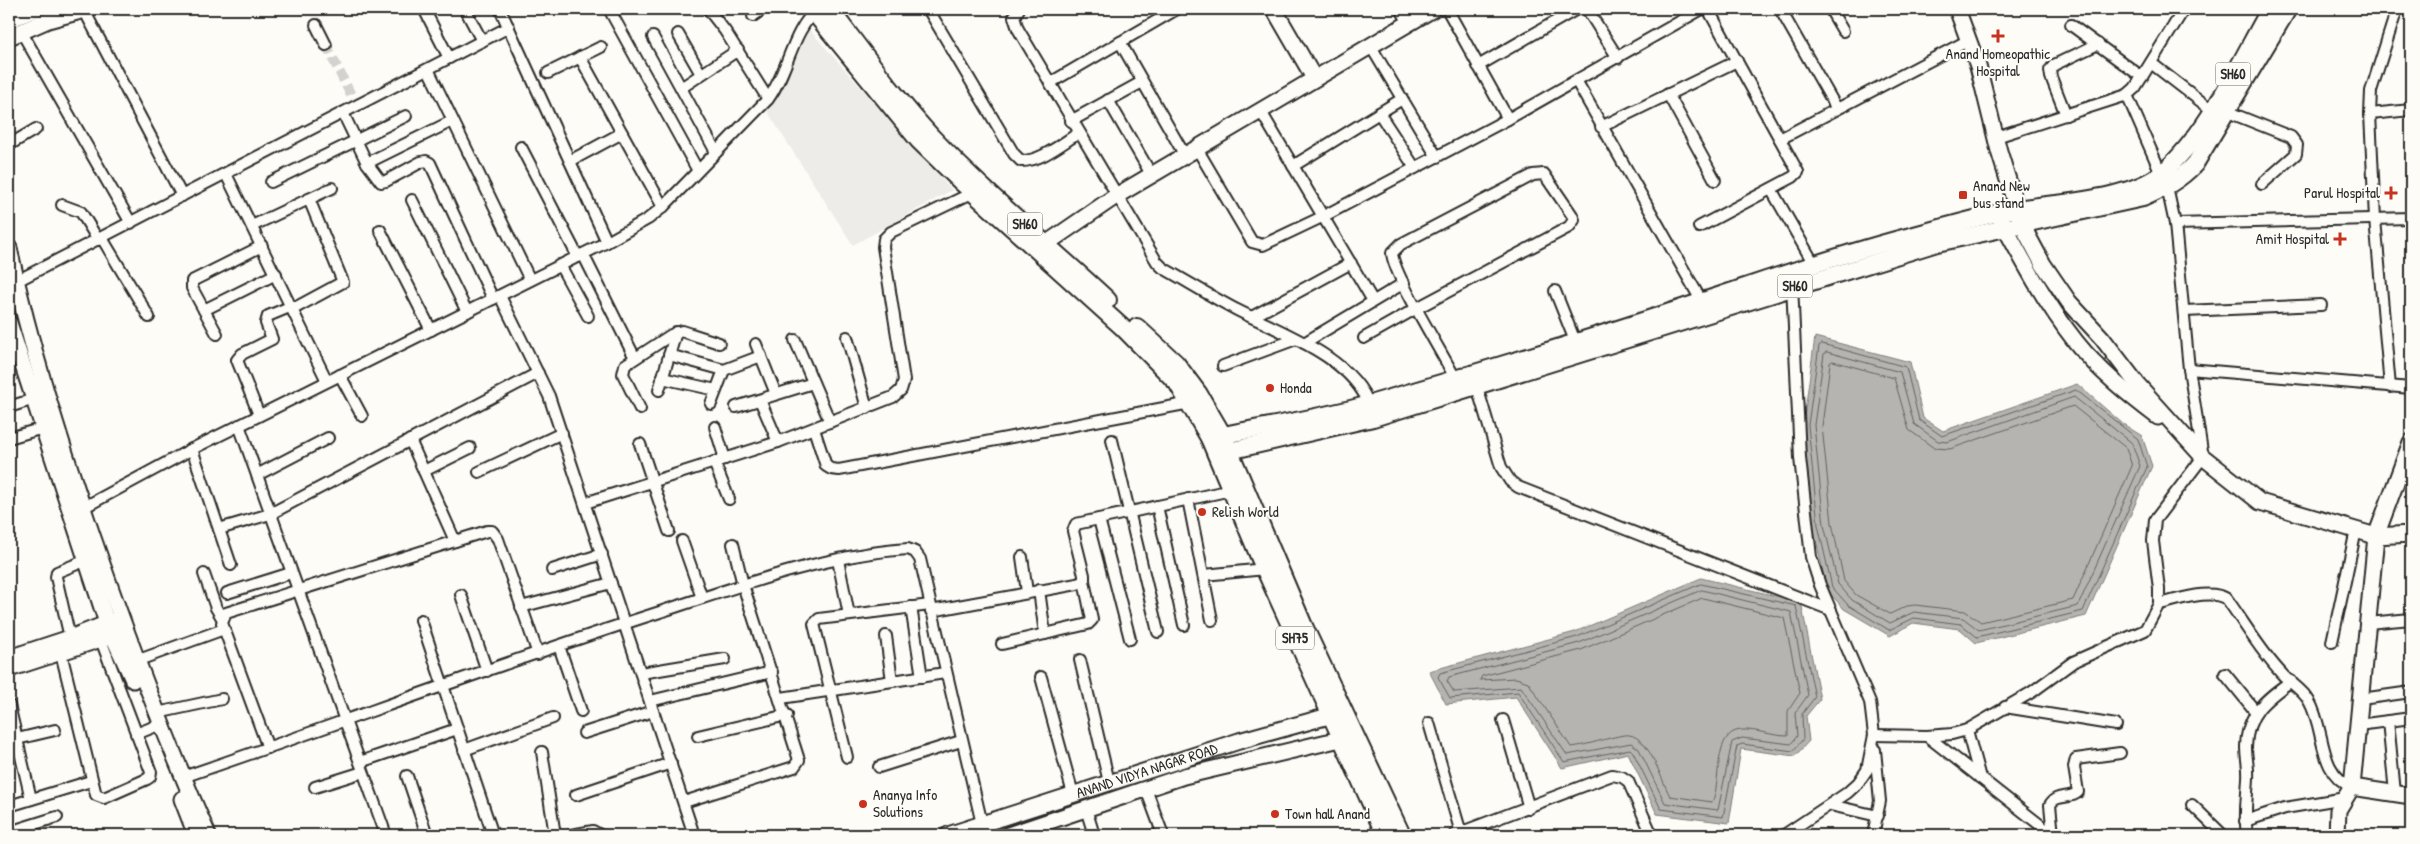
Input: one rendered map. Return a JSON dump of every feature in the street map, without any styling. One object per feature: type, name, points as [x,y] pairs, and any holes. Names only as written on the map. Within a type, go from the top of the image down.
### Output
[{"type":"main road","name":"SH60","points":[[830,9],[879,74],[978,190]]},
{"type":"main road","name":"SH60","points":[[2220,111],[2270,9]]},
{"type":"main road","name":"SH60","points":[[1223,452],[1371,411],[1466,382],[1791,279],[1814,264],[1900,239],[2002,221],[2142,184],[2164,180],[2194,137],[2220,111],[2288,9]]},
{"type":"main road","name":"SH60","points":[[814,10],[918,140],[1176,363],[1199,394],[1216,437]]},
{"type":"main road","name":"SH60","points":[[1466,382],[1575,341],[1702,302],[1937,243],[2002,221]]},
{"type":"main road","name":"SH60","points":[[1042,247],[1163,367],[1216,437]]},
{"type":"main road","name":"SH60","points":[[1216,437],[1371,411]]},
{"type":"main road","name":"SH75","points":[[1216,437],[1304,626],[1338,713],[1340,739],[1385,835]]},
{"type":"main road","name":"SH75","points":[[1223,452],[1231,490],[1265,569],[1338,713],[1357,735],[1402,835]]},
{"type":"street","points":[[9,20],[36,9]]},
{"type":"street","points":[[131,223],[15,34],[48,20],[86,9],[182,196]]},
{"type":"street","points":[[424,9],[449,58]]},
{"type":"street","points":[[465,9],[482,41]]},
{"type":"street","points":[[500,9],[607,242]]},
{"type":"street","points":[[609,9],[697,169]]},
{"type":"street","points":[[708,9],[738,50],[768,99]]},
{"type":"street","points":[[753,16],[763,9]]},
{"type":"street","points":[[928,9],[1014,154],[1021,161],[1029,161],[1040,157],[1079,133]]},
{"type":"street","points":[[1019,9],[1014,17],[1015,23],[1151,255],[1163,268],[1300,341],[1350,375],[1371,411]]},
{"type":"street","points":[[1050,83],[1177,9]]},
{"type":"street","points":[[1274,9],[1314,78]]},
{"type":"street","points":[[1401,9],[1409,23]]},
{"type":"street","points":[[1042,247],[1151,174],[1433,9]]},
{"type":"street","points":[[1447,9],[1508,119]]},
{"type":"street","points":[[1478,66],[1577,9]]},
{"type":"street","points":[[1586,9],[1618,58]]},
{"type":"street","points":[[1120,42],[1142,82],[1252,242],[1257,245],[1272,243],[1508,119],[1618,58],[1689,12],[1702,9]]},
{"type":"street","points":[[1699,227],[1793,177],[1798,172],[1708,9]]},
{"type":"street","points":[[1780,9],[1838,109]]},
{"type":"street","points":[[1830,9],[1843,31]]},
{"type":"street","points":[[1957,9],[1969,40],[2019,217],[2043,264],[2069,302],[2102,338],[2138,385],[2203,458],[2260,502],[2376,536],[2411,534]]},
{"type":"street","points":[[1996,137],[2127,95],[2135,88],[2184,9]]},
{"type":"street","points":[[2390,386],[2375,219],[2370,114],[2371,91],[2397,9]]},
{"type":"street","points":[[77,511],[192,449],[607,242],[648,219],[663,207],[697,169],[768,99],[779,82],[803,26],[814,10]]},
{"type":"street","points":[[316,25],[326,45]]},
{"type":"street","points":[[2071,25],[2142,77]]},
{"type":"street","points":[[12,284],[343,113],[355,103],[428,70],[509,28]]},
{"type":"street","points":[[678,34],[701,74]]},
{"type":"street","points":[[653,37],[716,152]]},
{"type":"street","points":[[1780,139],[1969,40]]},
{"type":"street","points":[[2066,115],[2050,70],[2054,65],[2098,44]]},
{"type":"street","points":[[1370,45],[1436,157]]},
{"type":"street","points":[[548,73],[601,47]]},
{"type":"street","points":[[681,88],[738,50]]},
{"type":"street","points":[[580,57],[663,207]]},
{"type":"street","points":[[1601,127],[1737,61]]},
{"type":"street","points":[[2151,63],[2220,111],[2291,137],[2297,145],[2296,154],[2262,184]]},
{"type":"street","points":[[428,70],[530,280]]},
{"type":"street","points":[[1071,121],[1142,82]]},
{"type":"street","points":[[1577,82],[1702,302]]},
{"type":"street","points":[[1668,94],[1715,180]]},
{"type":"street","points":[[1874,740],[1952,734],[1967,730],[2032,692],[2073,662],[2145,630],[2159,604],[2153,541],[2155,520],[2203,458],[2189,369],[2175,224],[2164,180],[2127,95]]},
{"type":"street","points":[[1293,166],[1402,99]]},
{"type":"street","points":[[1108,100],[1151,174]]},
{"type":"street","points":[[1260,110],[1373,300]]},
{"type":"street","points":[[2370,114],[2411,110]]},
{"type":"street","points":[[343,113],[367,163],[380,182],[386,181],[421,162],[426,161],[430,163],[497,297],[550,396],[694,835]]},
{"type":"street","points":[[1379,113],[1415,168]]},
{"type":"street","points":[[271,182],[406,116]]},
{"type":"street","points":[[367,163],[452,121]]},
{"type":"street","points":[[9,145],[36,129]]},
{"type":"street","points":[[570,161],[622,132]]},
{"type":"street","points":[[521,147],[635,358]]},
{"type":"street","points":[[226,174],[328,381]]},
{"type":"street","points":[[1364,338],[1417,308],[1569,227],[1574,220],[1572,215],[1544,174],[1533,175],[1395,248],[1392,259],[1417,308],[1466,382],[1501,467],[1510,481],[1518,487],[1831,610]]},
{"type":"street","points":[[252,226],[332,188]]},
{"type":"street","points":[[1771,189],[1814,264]]},
{"type":"street","points":[[585,503],[778,442],[893,397],[901,390],[904,380],[883,247],[884,239],[891,232],[978,190]]},
{"type":"street","points":[[259,415],[237,360],[242,354],[272,340],[266,323],[268,316],[292,308],[343,282],[309,199]]},
{"type":"street","points":[[412,200],[467,312]]},
{"type":"street","points":[[62,205],[81,212],[149,318]]},
{"type":"street","points":[[2175,224],[2411,218]]},
{"type":"street","points":[[2002,221],[2018,254],[2052,309],[2077,344],[2126,394],[2183,436]]},
{"type":"street","points":[[380,230],[431,330]]},
{"type":"street","points":[[217,334],[192,288],[192,281],[262,246]]},
{"type":"street","points":[[9,248],[12,284],[63,450],[87,560],[113,629],[183,777],[208,835]]},
{"type":"street","points":[[1252,317],[1350,263]]},
{"type":"street","points":[[560,265],[588,316]]},
{"type":"street","points":[[204,310],[276,274]]},
{"type":"street","points":[[1791,279],[1800,458],[1811,558],[1870,702],[1880,785],[1878,816],[1873,835]]},
{"type":"street","points":[[1223,366],[1300,341],[1404,283]]},
{"type":"street","points":[[1554,291],[1575,341]]},
{"type":"street","points":[[2184,311],[2321,305]]},
{"type":"street","points":[[9,323],[43,428],[77,511],[113,629],[136,734],[150,777],[104,798],[96,795],[61,653]]},
{"type":"street","points":[[659,390],[676,332]]},
{"type":"street","points":[[640,409],[623,369],[635,358],[676,332],[689,332],[719,344]]},
{"type":"street","points":[[847,338],[867,408]]},
{"type":"street","points":[[795,340],[830,422]]},
{"type":"street","points":[[756,344],[776,394]]},
{"type":"street","points":[[669,355],[724,370],[761,356]]},
{"type":"street","points":[[2189,369],[2411,388]]},
{"type":"street","points":[[711,404],[724,370]]},
{"type":"street","points":[[219,529],[270,514],[538,373]]},
{"type":"street","points":[[340,375],[362,416]]},
{"type":"street","points":[[662,378],[716,390]]},
{"type":"street","points":[[736,407],[813,383]]},
{"type":"street","points":[[9,407],[34,399]]},
{"type":"street","points":[[760,400],[778,442]]},
{"type":"street","points":[[814,429],[826,466],[831,470],[839,470],[1190,403]]},
{"type":"street","points":[[240,425],[296,589],[346,719],[386,835]]},
{"type":"street","points":[[715,426],[725,459]]},
{"type":"street","points":[[9,438],[43,428]]},
{"type":"street","points":[[479,472],[562,433]]},
{"type":"street","points":[[257,474],[328,438]]},
{"type":"street","points":[[410,440],[455,541]]},
{"type":"street","points":[[1112,440],[1158,632]]},
{"type":"street","points":[[640,444],[669,531]]},
{"type":"street","points":[[424,471],[470,448]]},
{"type":"street","points":[[192,449],[231,565]]},
{"type":"street","points":[[2337,835],[2338,810],[2349,793],[2358,725],[2376,536],[2410,451]]},
{"type":"street","points":[[714,462],[729,500]]},
{"type":"street","points":[[1002,644],[1088,624],[1092,620],[1073,527],[1076,524],[1231,490]]},
{"type":"street","points":[[1188,499],[1212,620]]},
{"type":"street","points":[[1157,506],[1184,625]]},
{"type":"street","points":[[1098,519],[1130,639]]},
{"type":"street","points":[[2332,642],[2356,530]]},
{"type":"street","points":[[222,618],[226,613],[296,589],[487,531],[495,534],[538,654]]},
{"type":"street","points":[[682,541],[702,598]]},
{"type":"street","points":[[684,802],[794,767],[799,760],[787,715],[743,585],[732,544]]},
{"type":"street","points":[[183,777],[625,623],[743,585],[838,560],[908,549],[915,552],[920,560],[945,674],[982,824]]},
{"type":"street","points":[[552,570],[602,554]]},
{"type":"street","points":[[1022,557],[1027,592]]},
{"type":"street","points":[[70,638],[56,577],[57,572],[87,560]]},
{"type":"street","points":[[838,560],[849,615]]},
{"type":"street","points":[[1204,575],[1265,569]]},
{"type":"street","points":[[227,593],[291,573]]},
{"type":"street","points":[[204,574],[216,608],[222,618],[224,629],[268,748]]},
{"type":"street","points":[[847,757],[814,624],[819,619],[911,607],[930,608],[1077,584],[1084,581]]},
{"type":"street","points":[[521,607],[611,583]]},
{"type":"street","points":[[1039,590],[1045,634]]},
{"type":"street","points":[[2159,604],[2219,594],[2227,599],[2282,674],[2309,701],[2316,716],[2331,771],[2349,793]]},
{"type":"street","points":[[461,595],[487,671]]},
{"type":"street","points":[[911,607],[922,677]]},
{"type":"street","points":[[2368,623],[2411,619]]},
{"type":"street","points":[[421,620],[493,835]]},
{"type":"street","points":[[9,658],[70,638],[113,629]]},
{"type":"street","points":[[9,669],[61,653],[113,629]]},
{"type":"street","points":[[113,629],[136,661],[196,835]]},
{"type":"street","points":[[136,661],[224,629]]},
{"type":"street","points":[[886,636],[892,681]]},
{"type":"street","points":[[559,646],[581,711]]},
{"type":"street","points":[[641,673],[725,658]]},
{"type":"street","points":[[1080,660],[1110,782]]},
{"type":"street","points":[[584,733],[652,706],[772,672]]},
{"type":"street","points":[[781,698],[945,674]]},
{"type":"street","points":[[2226,674],[2256,712]]},
{"type":"street","points":[[1041,677],[1073,794]]},
{"type":"street","points":[[2247,835],[2245,792],[2248,772],[2247,733],[2252,717],[2256,712],[2269,697],[2291,681]]},
{"type":"street","points":[[2361,699],[2411,692]]},
{"type":"street","points":[[136,734],[157,721],[222,699]]},
{"type":"street","points":[[9,706],[31,799]]},
{"type":"street","points":[[2005,707],[2116,725]]},
{"type":"street","name":"ANAND VIDYA NAGAR ROAD","points":[[948,835],[1110,782],[1338,713]]},
{"type":"street","points":[[698,736],[787,715]]},
{"type":"street","points":[[464,750],[553,718]]},
{"type":"street","points":[[2358,725],[2411,718]]},
{"type":"street","points":[[1503,720],[1529,808]]},
{"type":"street","points":[[2388,721],[2396,793]]},
{"type":"street","points":[[1429,723],[1457,834],[1612,775],[1622,777],[1628,781],[1652,835]]},
{"type":"street","points":[[315,787],[457,729]]},
{"type":"street","points":[[17,738],[55,730]]},
{"type":"street","points":[[1967,730],[1980,778]]},
{"type":"street","name":"ANAND VIDYA NAGAR ROAD","points":[[1008,835],[1033,831],[1086,809],[1184,776],[1357,735]]},
{"type":"street","points":[[1927,736],[2053,835]]},
{"type":"street","points":[[1784,835],[1847,793],[1867,770],[1874,740]]},
{"type":"street","points":[[879,767],[961,741]]},
{"type":"street","points":[[542,752],[555,835]]},
{"type":"street","points":[[2053,835],[2050,804],[2056,798],[2073,796],[2078,792],[2074,767],[2076,759],[2120,753]]},
{"type":"street","points":[[576,795],[671,763]]},
{"type":"street","points":[[407,776],[427,835]]},
{"type":"street","points":[[9,806],[92,781]]},
{"type":"street","points":[[1146,788],[1163,835]]},
{"type":"street","points":[[2245,822],[2286,808],[2349,793],[2396,793],[2411,796]]},
{"type":"street","points":[[1830,805],[1878,816]]},
{"type":"street","points":[[2192,806],[2223,835]]},
{"type":"street","points":[[1086,809],[1094,835]]},
{"type":"street","points":[[1027,810],[1033,831]]},
{"type":"street","points":[[9,832],[56,817]]},
{"type":"street","points":[[576,835],[594,831],[600,835]]},
{"type":"shaded area","points":[[808,28],[952,190],[853,245],[767,111]]},
{"type":"water","points":[[1815,337],[1910,362],[1923,418],[1943,431],[2077,384],[2123,424],[2142,436],[2152,466],[2086,616],[1976,643],[1960,629],[1913,623],[1890,636],[1844,609],[1827,590],[1813,526],[1803,425]]},
{"type":"water","points":[[1701,578],[1801,602],[1820,699],[1806,716],[1809,741],[1795,756],[1741,749],[1729,823],[1657,814],[1628,753],[1562,768],[1516,697],[1446,704],[1429,671],[1575,632]]},
{"type":"tunnel","points":[[326,45],[353,99]]},
{"type":"place","name":"Anand Homeopathic Hospital","points":[[1998,36]]},
{"type":"place","name":"Parul Hospital","points":[[2391,193]]},
{"type":"place","name":"Anand New bus stand","points":[[1963,195]]},
{"type":"place","name":"Amit Hospital","points":[[2340,239]]},
{"type":"place","name":"Honda","points":[[1270,388]]},
{"type":"place","name":"Relish World","points":[[1202,512]]},
{"type":"place","name":"Ananya Info Solutions","points":[[863,804]]},
{"type":"place","name":"Town hall Anand","points":[[1275,814]]}]
